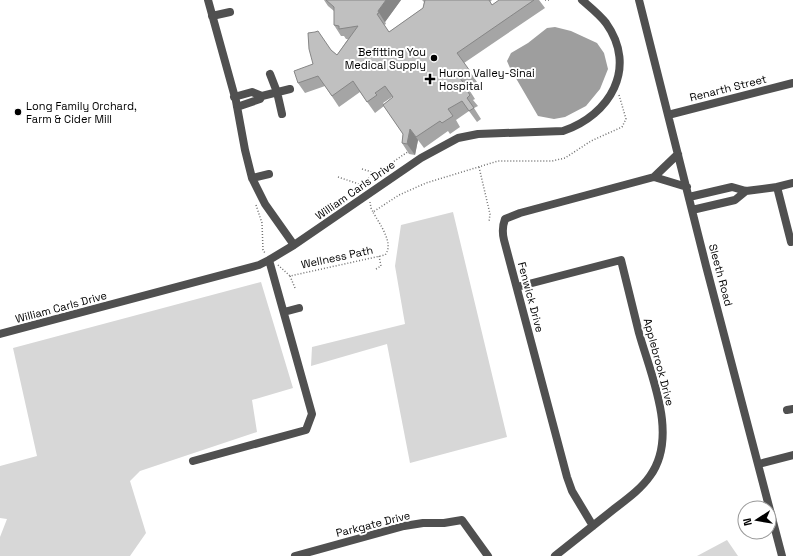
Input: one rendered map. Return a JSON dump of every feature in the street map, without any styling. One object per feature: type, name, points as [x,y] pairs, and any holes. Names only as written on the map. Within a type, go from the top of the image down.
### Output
[{"type":"street","points":[[208,0],[237,107],[247,161],[252,178],[265,204],[294,245]]},
{"type":"street","name":"William Carls Drive","points":[[0,334],[240,270],[270,260],[420,158],[458,138],[478,134],[563,131],[572,128],[594,115],[608,101],[614,90],[619,72],[619,54],[614,37],[606,23],[582,0]]},
{"type":"street","name":"Sleeth Road","points":[[639,0],[782,556]]},
{"type":"street","points":[[212,16],[230,12]]},
{"type":"street","points":[[270,74],[277,92],[282,114]]},
{"type":"street","name":"Renarth Street","points":[[668,114],[793,83]]},
{"type":"street","points":[[237,107],[260,99],[262,96],[290,89]]},
{"type":"street","points":[[234,97],[252,92],[262,96]]},
{"type":"street","name":"Fenwick Drive","points":[[654,177],[678,154]]},
{"type":"street","points":[[252,178],[269,174]]},
{"type":"street","name":"Fenwick Drive","points":[[593,526],[572,491],[566,477],[502,230],[505,219],[520,213],[654,177],[669,180],[687,187]]},
{"type":"street","points":[[689,197],[732,187],[746,191],[777,187],[793,183]]},
{"type":"street","points":[[777,187],[792,242]]},
{"type":"street","points":[[692,210],[735,200],[746,191]]},
{"type":"street","points":[[193,461],[306,430],[312,414],[270,260]]},
{"type":"street","name":"Applebrook Drive","points":[[517,287],[621,260],[639,334],[657,394],[662,419],[663,432],[658,461],[651,475],[644,484],[555,556]]},
{"type":"street","points":[[284,312],[299,308]]},
{"type":"street","points":[[759,464],[793,455]]},
{"type":"street","name":"Parkgate Drive","points":[[295,556],[404,526],[462,520],[488,556]]},
{"type":"path","points":[[545,0],[550,0]]},
{"type":"path","name":"Wellness Path","points":[[256,203],[262,223],[263,250],[270,260],[290,276],[379,256],[387,252],[388,244],[386,237],[372,212],[399,195],[426,183],[498,161],[552,161],[565,158],[592,141],[622,127],[626,119],[618,91]]},
{"type":"path","points":[[479,167],[490,214],[490,222]]},
{"type":"path","points":[[338,177],[360,184],[375,174],[362,169]]},
{"type":"path","points":[[376,269],[381,266],[379,256]]},
{"type":"path","points":[[290,276],[295,288]]},
{"type":"shaded area","points":[[555,27],[571,31],[597,43],[604,53],[608,69],[600,89],[586,106],[565,117],[554,119],[538,116],[507,61],[511,53],[528,43],[547,28]]},
{"type":"shaded area","points":[[453,212],[507,437],[410,463],[387,344],[311,366],[312,347],[405,324],[395,266],[401,225]]},
{"type":"shaded area","points":[[261,282],[293,388],[252,400],[257,432],[140,471],[130,481],[146,533],[130,556],[0,556],[0,537],[7,519],[0,518],[0,466],[37,456],[13,348]]},
{"type":"shaded area","points":[[727,540],[738,556],[697,556]]},
{"type":"building","points":[[326,0],[386,0],[377,14],[389,32],[423,8],[425,0],[489,0],[492,5],[499,0],[534,0],[457,53],[470,71],[460,78],[470,95],[467,98],[474,108],[469,111],[462,101],[448,109],[453,116],[442,123],[440,121],[416,137],[410,129],[407,144],[402,143],[403,134],[383,105],[393,97],[385,86],[375,93],[377,95],[367,102],[353,81],[332,96],[318,76],[298,83],[294,71],[313,64],[309,49],[308,33],[318,31],[331,50],[337,55],[358,26],[339,29],[339,26],[334,25],[334,7]]},
{"type":"place","name":"Befitting You Medical Supply","points":[[434,58]]},
{"type":"place","name":"Huron Valley-Sinai Hospital","points":[[430,79]]},
{"type":"place","name":"Long Family Orchard, Farm & Cider Mill","points":[[18,112]]}]
